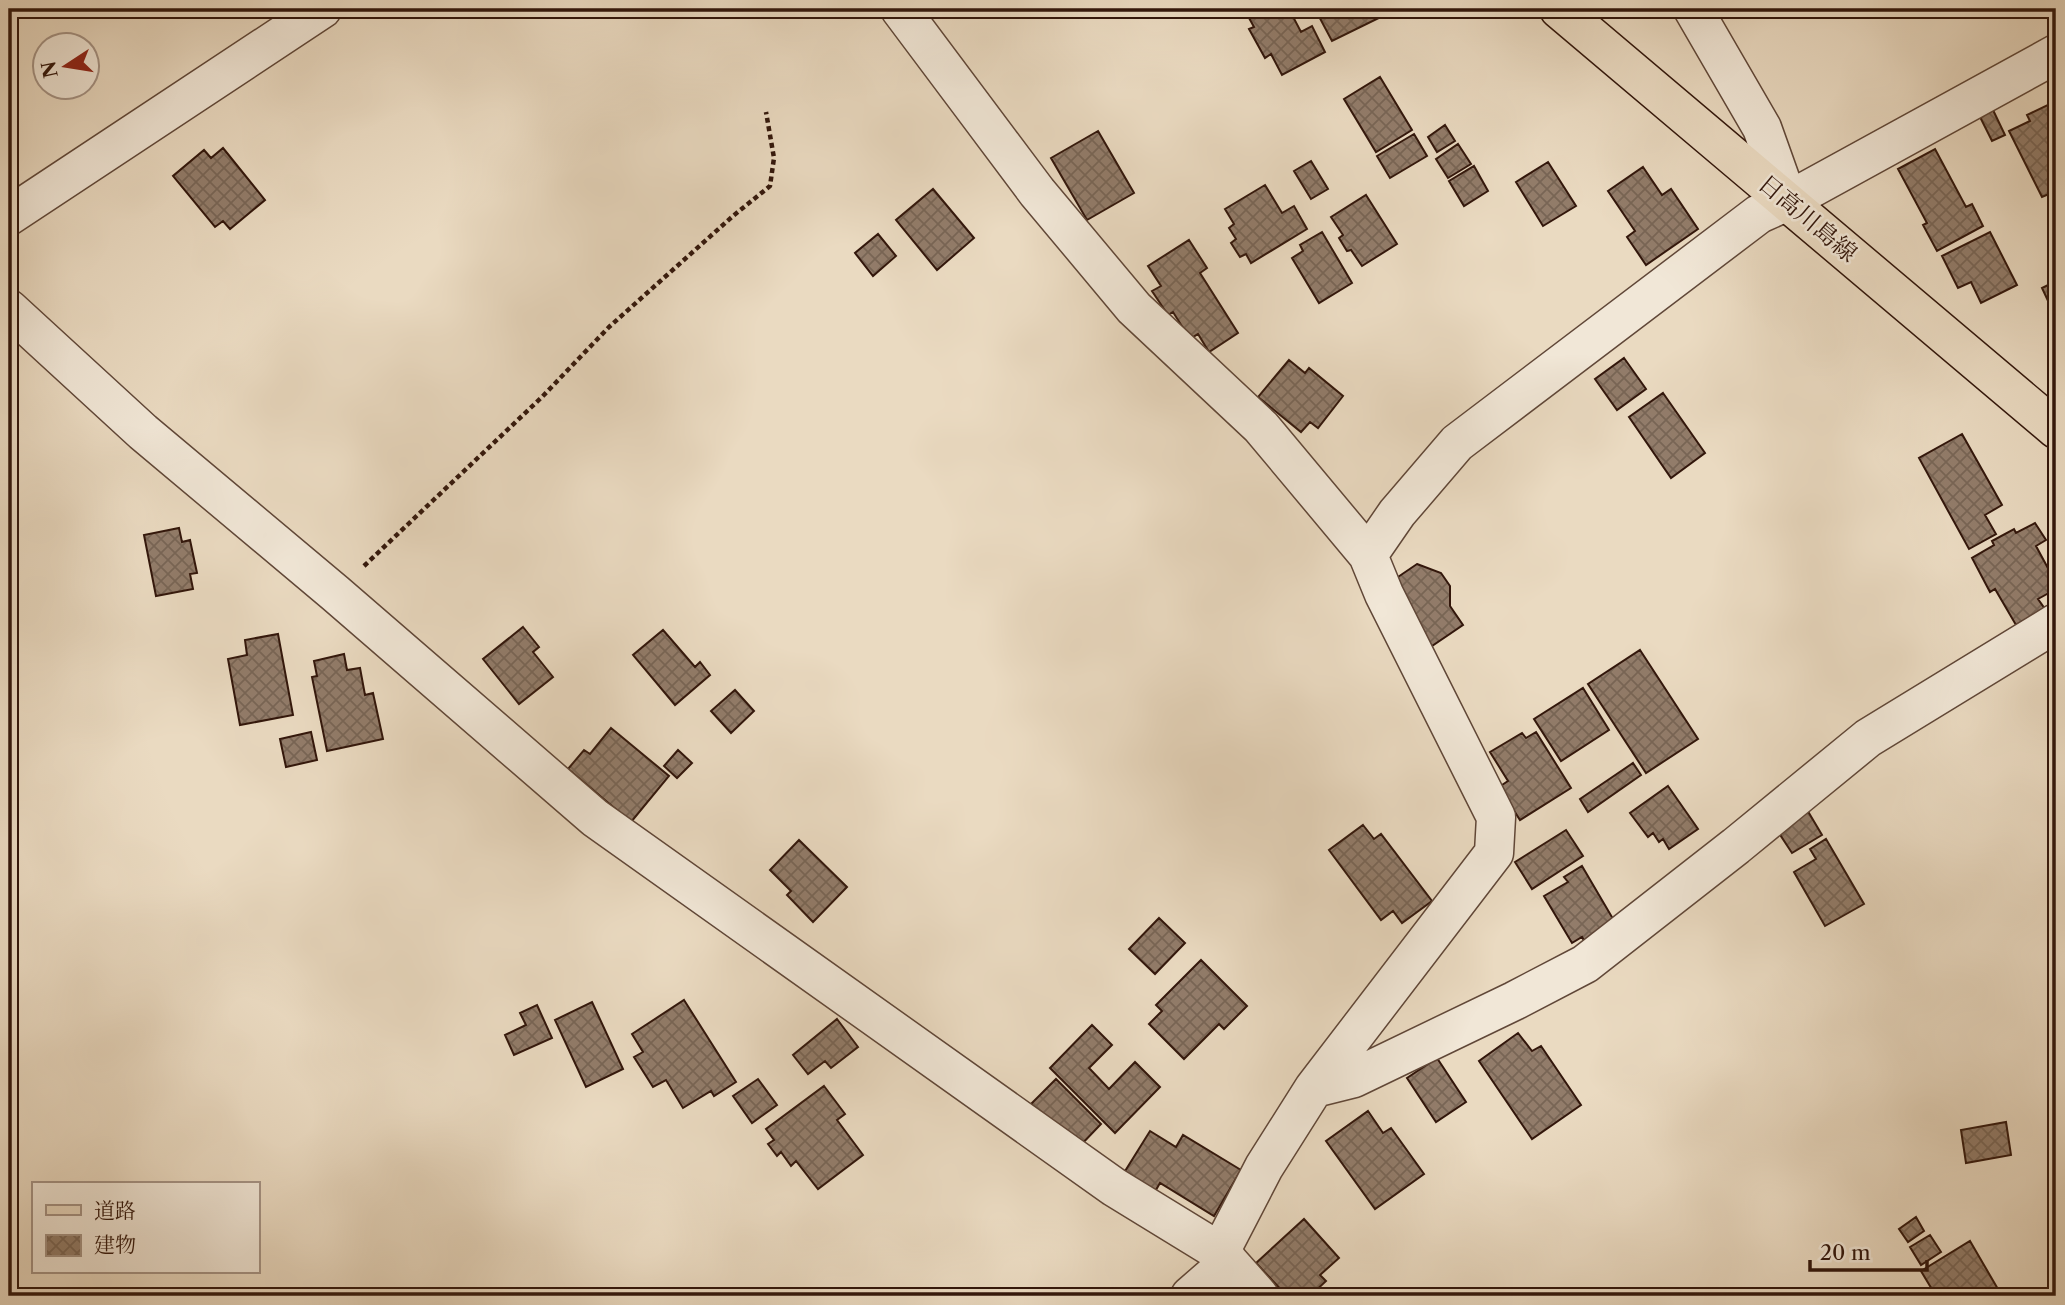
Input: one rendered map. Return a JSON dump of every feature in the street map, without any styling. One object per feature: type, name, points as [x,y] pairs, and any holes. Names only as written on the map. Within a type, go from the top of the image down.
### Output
[{"type":"main road","name":"日高川島線","points":[[1559,9],[2056,429]]},
{"type":"street","points":[[9,216],[322,9]]},
{"type":"street","points":[[900,9],[1037,192],[1134,307],[1261,427],[1368,555],[1384,594],[1496,817],[1494,853],[1314,1088],[1264,1167],[1224,1257],[1189,1296]]},
{"type":"street","points":[[1693,9],[1762,128],[1788,201]]},
{"type":"street","points":[[1368,555],[1397,513],[1457,443],[1759,214],[1788,201],[2056,54]]},
{"type":"street","points":[[9,309],[143,432],[335,593],[595,818],[1114,1187],[1224,1257],[1259,1296]]},
{"type":"street","points":[[1314,1088],[1354,1078],[1585,964],[1868,738],[2056,623]]},
{"type":"path","points":[[335,593],[542,397],[609,327],[770,186],[774,158],[766,112]]},
{"type":"building","points":[[1266,9],[1289,9],[1301,32],[1312,26],[1325,52],[1282,75],[1271,54],[1265,58],[1249,29],[1254,27],[1249,18]]},
{"type":"building","points":[[1315,9],[1397,9],[1332,41]]},
{"type":"building","points":[[1380,77],[1412,130],[1376,152],[1344,99]]},
{"type":"building","points":[[2056,101],[2056,191],[2042,197],[2009,131],[2030,121],[2027,115]]},
{"type":"building","points":[[1993,110],[2005,135],[1992,141],[1980,117]]},
{"type":"building","points":[[1445,125],[1455,141],[1437,152],[1428,137]]},
{"type":"building","points":[[1098,131],[1134,193],[1087,220],[1051,158]]},
{"type":"building","points":[[1414,134],[1427,156],[1390,178],[1377,156]]},
{"type":"building","points":[[1458,144],[1471,164],[1448,178],[1436,159]]},
{"type":"building","points":[[223,148],[265,200],[230,229],[223,221],[215,227],[173,176],[204,150],[211,158]]},
{"type":"building","points":[[1935,149],[1966,207],[1972,204],[1983,226],[1937,251],[1923,225],[1927,223],[1898,169]]},
{"type":"building","points":[[1311,161],[1328,189],[1311,199],[1294,171]]},
{"type":"building","points":[[1548,162],[1576,206],[1543,226],[1516,182]]},
{"type":"building","points":[[1474,166],[1488,191],[1464,206],[1449,181]]},
{"type":"building","points":[[1643,167],[1662,195],[1671,189],[1698,229],[1646,265],[1627,237],[1635,231],[1608,191]]},
{"type":"building","points":[[1265,185],[1282,213],[1294,206],[1307,229],[1251,263],[1246,254],[1240,257],[1231,243],[1236,239],[1229,228],[1234,224],[1225,209]]},
{"type":"building","points":[[933,189],[974,238],[937,270],[896,220]]},
{"type":"building","points":[[1366,195],[1397,244],[1362,266],[1351,250],[1347,251],[1339,238],[1343,235],[1331,217]]},
{"type":"building","points":[[1322,232],[1352,283],[1319,303],[1292,258],[1303,251],[1300,245]]},
{"type":"building","points":[[1990,232],[2017,285],[1981,303],[1971,282],[1958,288],[1942,256]]},
{"type":"building","points":[[878,234],[896,256],[873,276],[855,253]]},
{"type":"building","points":[[1189,240],[1207,268],[1200,273],[1238,333],[1209,352],[1198,334],[1190,339],[1173,312],[1168,315],[1152,291],[1161,286],[1148,266]]},
{"type":"building","points":[[2056,281],[2056,318],[2042,288]]},
{"type":"building","points":[[1624,358],[1646,389],[1617,410],[1595,379]]},
{"type":"building","points":[[1289,360],[1305,373],[1309,368],[1343,396],[1318,428],[1310,422],[1301,432],[1258,397]]},
{"type":"building","points":[[1663,393],[1705,453],[1671,478],[1629,417]]},
{"type":"building","points":[[1962,434],[2002,505],[1985,515],[1996,534],[1969,549],[1919,458]]},
{"type":"building","points":[[2035,523],[2046,540],[2036,546],[2056,583],[2056,589],[2038,599],[2045,609],[2016,625],[1995,589],[1990,592],[1972,558],[1994,545],[1992,541],[2014,529],[2016,533]]},
{"type":"building","points":[[179,528],[182,542],[190,540],[197,573],[190,574],[193,589],[156,596],[144,535]]},
{"type":"building","points":[[1417,564],[1441,573],[1450,586],[1450,606],[1463,625],[1429,648],[1395,579]]},
{"type":"building","points":[[523,627],[539,647],[533,652],[553,677],[519,704],[483,659]]},
{"type":"building","points":[[663,630],[695,667],[700,662],[710,675],[675,705],[633,655]]},
{"type":"building","points":[[278,634],[293,715],[240,725],[228,659],[247,655],[245,640]]},
{"type":"building","points":[[1640,650],[1698,739],[1646,773],[1588,684]]},
{"type":"building","points":[[344,654],[347,670],[360,668],[365,695],[373,693],[383,739],[327,751],[312,677],[317,676],[314,661]]},
{"type":"building","points":[[1583,688],[1609,730],[1561,761],[1534,719]]},
{"type":"building","points":[[735,690],[754,711],[731,733],[711,711]]},
{"type":"building","points":[[611,728],[669,776],[631,822],[568,769],[584,750],[590,754]]},
{"type":"building","points":[[311,732],[317,760],[286,767],[280,739]]},
{"type":"building","points":[[1536,732],[1571,788],[1520,820],[1499,787],[1508,781],[1490,752],[1522,733],[1526,738]]},
{"type":"building","points":[[678,750],[692,763],[677,778],[664,766]]},
{"type":"building","points":[[1633,763],[1641,775],[1588,812],[1580,799]]},
{"type":"building","points":[[1668,786],[1698,829],[1669,849],[1663,839],[1659,842],[1653,833],[1648,837],[1630,813]]},
{"type":"building","points":[[1806,808],[1822,835],[1792,853],[1775,827]]},
{"type":"building","points":[[1363,825],[1374,839],[1381,834],[1432,901],[1402,923],[1393,911],[1381,920],[1329,850]]},
{"type":"building","points":[[1566,830],[1583,856],[1532,889],[1515,862]]},
{"type":"building","points":[[1826,839],[1864,904],[1825,926],[1794,872],[1816,859],[1810,849]]},
{"type":"building","points":[[799,840],[847,887],[813,922],[787,895],[791,891],[770,870]]},
{"type":"building","points":[[1582,866],[1616,924],[1588,948],[1582,937],[1572,943],[1544,896],[1568,882],[1564,877]]},
{"type":"building","points":[[1159,918],[1185,943],[1155,974],[1129,949]]},
{"type":"building","points":[[1201,960],[1247,1006],[1224,1029],[1219,1024],[1184,1059],[1149,1024],[1162,1011],[1156,1005]]},
{"type":"building","points":[[684,1000],[736,1082],[714,1096],[711,1091],[683,1108],[666,1080],[653,1087],[634,1057],[643,1052],[632,1034]]},
{"type":"building","points":[[592,1002],[623,1069],[586,1087],[555,1020]]},
{"type":"building","points":[[537,1005],[552,1038],[514,1055],[505,1035],[526,1025],[520,1013]]},
{"type":"building","points":[[837,1019],[858,1047],[831,1068],[825,1061],[808,1074],[793,1055]]},
{"type":"building","points":[[1092,1025],[1112,1045],[1089,1068],[1109,1089],[1135,1062],[1160,1087],[1115,1133],[1050,1068]]},
{"type":"building","points":[[1518,1033],[1532,1051],[1541,1046],[1581,1105],[1532,1139],[1479,1061]]},
{"type":"building","points":[[1437,1058],[1466,1102],[1436,1122],[1407,1078]]},
{"type":"building","points":[[758,1079],[777,1105],[752,1123],[733,1096]]},
{"type":"building","points":[[1056,1079],[1101,1124],[1077,1149],[1031,1104]]},
{"type":"building","points":[[824,1086],[845,1114],[837,1120],[863,1155],[818,1189],[796,1161],[791,1166],[781,1152],[777,1156],[768,1144],[774,1140],[766,1129]]},
{"type":"building","points":[[1368,1111],[1383,1133],[1391,1128],[1424,1174],[1375,1209],[1326,1141]]},
{"type":"building","points":[[2006,1122],[2011,1155],[1966,1163],[1961,1130]]},
{"type":"building","points":[[1150,1131],[1176,1147],[1183,1135],[1241,1170],[1214,1216],[1160,1183],[1153,1195],[1122,1176]]},
{"type":"building","points":[[1916,1217],[1924,1231],[1908,1242],[1899,1229]]},
{"type":"building","points":[[1304,1219],[1339,1258],[1320,1275],[1326,1281],[1310,1296],[1287,1296],[1256,1263]]},
{"type":"building","points":[[1930,1235],[1941,1252],[1921,1265],[1910,1247]]},
{"type":"building","points":[[1970,1241],[2002,1296],[1936,1296],[1921,1271]]}]
